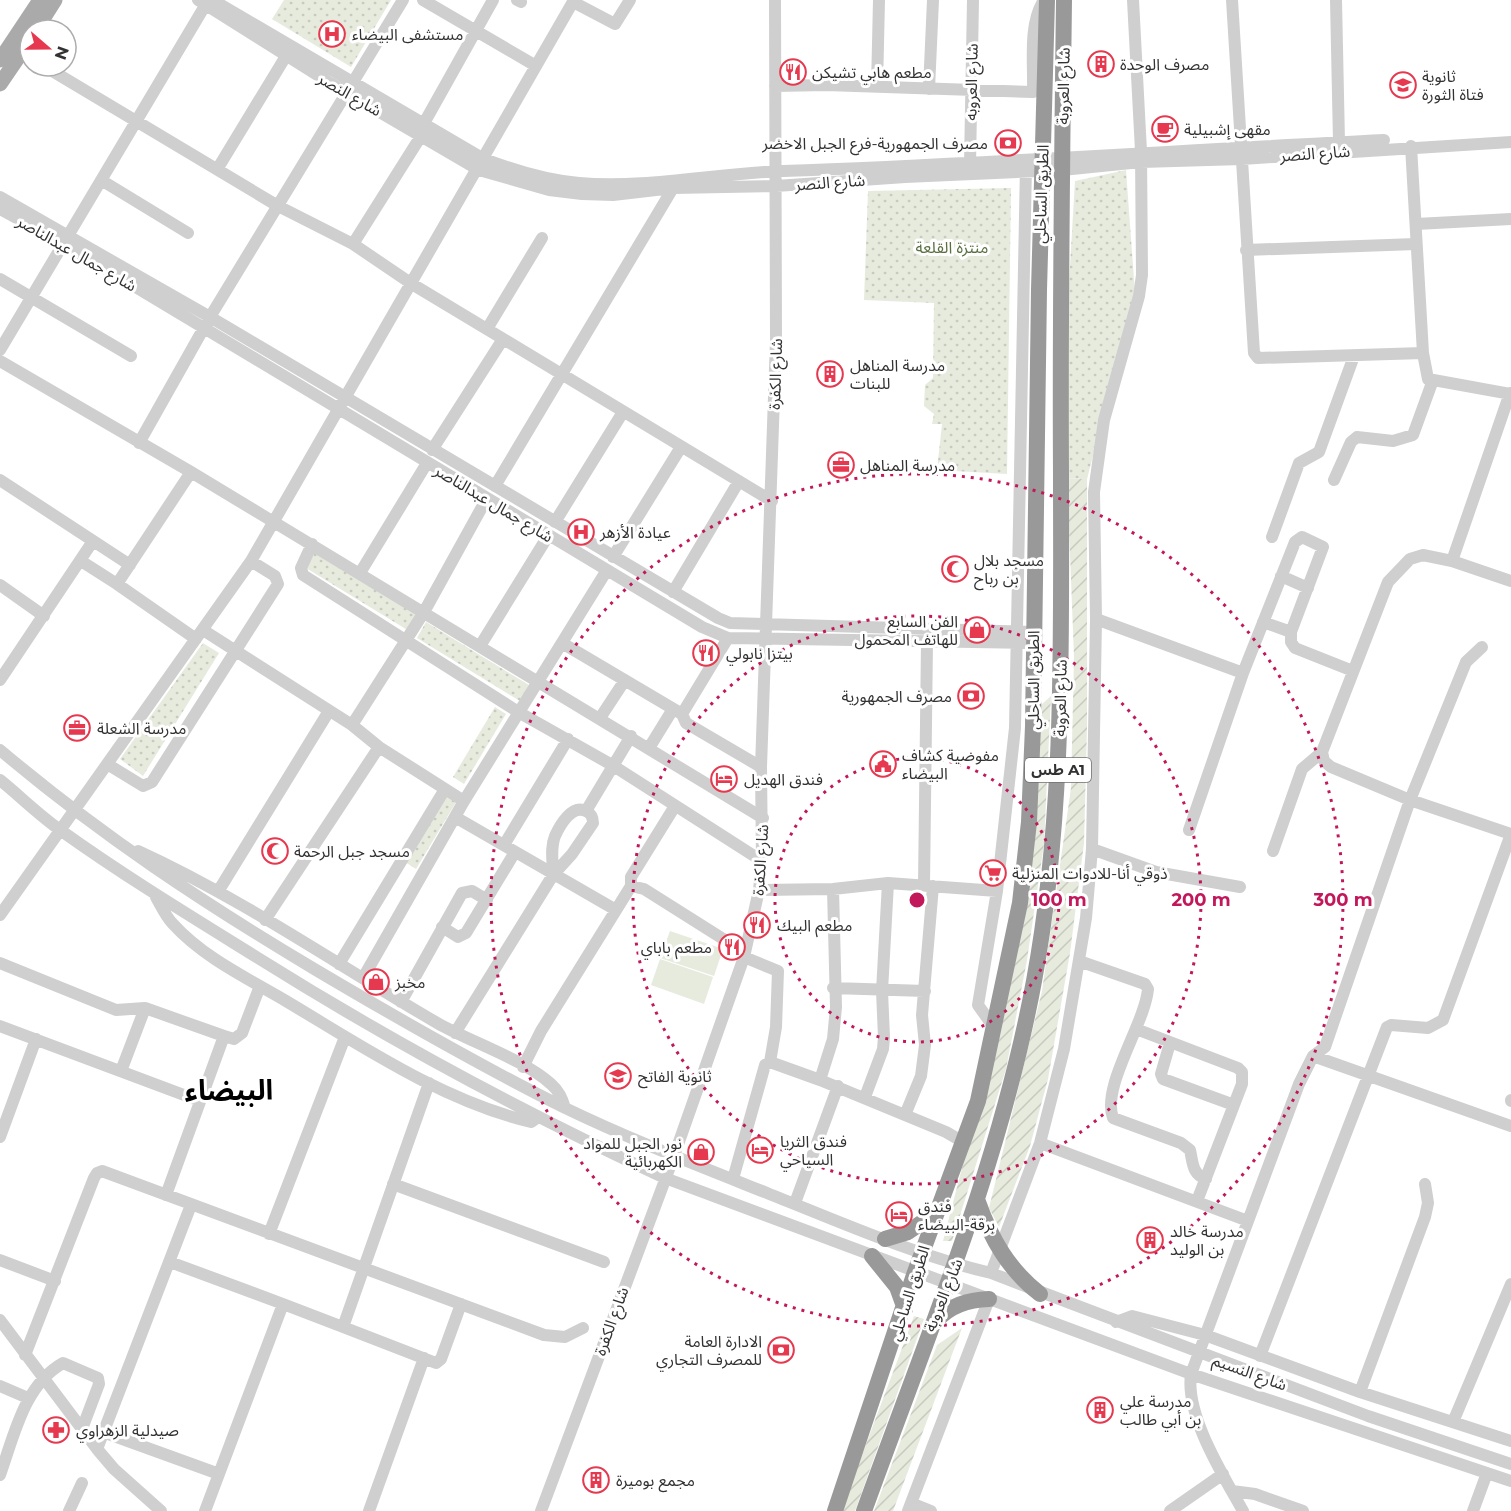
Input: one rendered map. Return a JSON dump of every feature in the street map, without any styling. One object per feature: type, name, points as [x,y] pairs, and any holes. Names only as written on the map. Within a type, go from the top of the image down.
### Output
[{"type":"highway","name":"الطريق الساحلي","points":[[835,1511],[905,1309],[915,1272],[965,1143],[978,1101],[1020,903],[1029,822],[1034,682],[1026,638],[1034,166],[1046,0]]},
{"type":"highway","name":"شارع العروبة","points":[[864,1511],[978,1202],[1021,1047],[1047,906],[1055,824],[1061,684],[1060,298],[1064,0]]},
{"type":"highway","points":[[1026,638],[1061,638]]},
{"type":"highway","points":[[1034,682],[1061,684]]},
{"type":"highway","points":[[978,1202],[999,1249],[1015,1270],[1040,1294]]},
{"type":"highway","points":[[885,1239],[908,1233],[938,1211]]},
{"type":"highway","points":[[872,1256],[893,1281],[905,1309]]},
{"type":"highway","points":[[930,1327],[950,1308],[969,1301],[989,1299]]},
{"type":"main road","points":[[34,18],[40,0]]},
{"type":"main road","points":[[44,18],[55,0]]},
{"type":"main road","points":[[0,60],[18,51]]},
{"type":"main road","points":[[0,84],[18,57]]},
{"type":"street","points":[[139,443],[207,322],[403,0]]},
{"type":"street","points":[[423,0],[536,66]]},
{"type":"street","points":[[352,244],[422,130],[493,0]]},
{"type":"street","points":[[0,915],[251,561],[573,1],[615,24],[630,0]]},
{"type":"street","name":"شارع الكفرة","points":[[541,1511],[674,1156],[744,957],[759,890],[762,861],[761,767],[777,340],[775,0]]},
{"type":"street","points":[[877,87],[879,0]]},
{"type":"street","points":[[929,89],[933,0]]},
{"type":"street","name":"شارع العروبه","points":[[970,164],[972,0]]},
{"type":"street","points":[[775,86],[826,85],[1033,92],[1034,36],[1038,13],[1046,0]]},
{"type":"street","points":[[991,1273],[1040,1143],[1064,1049],[1086,918],[1092,849],[1096,619],[1094,492],[1104,420],[1142,275],[1141,157],[1133,0]]},
{"type":"street","points":[[1232,0],[1246,250],[1256,356],[1262,360],[1423,353]]},
{"type":"street","points":[[1336,0],[1339,142]]},
{"type":"street","points":[[0,350],[206,2]]},
{"type":"street","name":"شارع النصر","points":[[206,2],[480,164],[549,190],[582,194],[613,195],[673,188],[776,186],[1141,157],[1511,142]]},
{"type":"street","name":"شارع النصر","points":[[255,32],[286,56],[348,87]]},
{"type":"street","points":[[218,168],[286,56]]},
{"type":"street","points":[[64,78],[278,206],[352,244],[487,330],[561,372],[772,501]]},
{"type":"street","name":"شارع النصر","points":[[1242,153],[1339,142],[1511,134]]},
{"type":"street","points":[[1411,146],[1426,375],[1433,381],[1510,393],[1452,561]]},
{"type":"street","name":"شارع النصر","points":[[480,164],[580,183],[613,184],[776,171],[970,164],[1034,166]]},
{"type":"street","points":[[101,180],[188,233]]},
{"type":"street","points":[[495,486],[673,188]]},
{"type":"street","points":[[0,197],[66,239]]},
{"type":"street","name":"شارع جمال عبدالناصر","points":[[0,209],[66,239],[207,322],[341,403],[427,463],[702,627],[728,638],[927,642],[1026,638]]},
{"type":"street","points":[[1416,224],[1511,219]]},
{"type":"street","points":[[487,330],[542,238]]},
{"type":"street","points":[[1246,250],[1416,244]]},
{"type":"street","points":[[0,279],[131,356]]},
{"type":"street","points":[[432,450],[503,339]]},
{"type":"street","points":[[1272,537],[1299,463],[1319,452],[1354,356]]},
{"type":"street","points":[[0,361],[312,544],[763,818]]},
{"type":"street","points":[[1334,480],[1351,442],[1357,437],[1393,441],[1413,435],[1433,381]]},
{"type":"street","points":[[341,403],[432,450],[729,623],[767,622],[1026,638],[997,891],[978,1005],[995,1029]]},
{"type":"street","points":[[555,522],[623,412]]},
{"type":"street","points":[[613,557],[681,447]]},
{"type":"street","points":[[360,573],[427,463]]},
{"type":"street","points":[[117,584],[191,472]]},
{"type":"street","points":[[0,480],[130,564]]},
{"type":"street","points":[[673,592],[739,481]]},
{"type":"street","points":[[352,725],[424,612],[487,498]]},
{"type":"street","points":[[480,646],[548,536]]},
{"type":"street","points":[[1189,830],[1243,673],[1281,576],[1299,538],[1321,543],[1323,551],[1291,632],[1291,642],[1295,648],[1353,671]]},
{"type":"street","points":[[0,680],[93,541]]},
{"type":"street","points":[[312,544],[301,568],[303,575],[406,642],[520,713],[612,765],[762,861]]},
{"type":"street","points":[[1273,851],[1302,769],[1322,752],[1388,582],[1400,568],[1410,560],[1423,555],[1452,561],[1511,581]]},
{"type":"street","points":[[81,561],[199,634],[235,652],[352,725],[379,747],[464,801]]},
{"type":"street","points":[[107,764],[139,784],[149,785],[278,584],[278,578],[251,561]]},
{"type":"street","points":[[363,978],[464,801],[607,570]]},
{"type":"street","points":[[1281,576],[1308,588]]},
{"type":"street","points":[[0,585],[44,615]]},
{"type":"street","points":[[1096,619],[1243,673]]},
{"type":"street","points":[[1263,622],[1291,632]]},
{"type":"street","points":[[649,748],[728,638]]},
{"type":"street","points":[[905,1115],[921,1076],[925,1045],[921,1027],[925,991],[929,885],[927,642]]},
{"type":"street","points":[[562,643],[677,711],[686,723],[761,767]]},
{"type":"street","points":[[1243,1511],[1194,1412],[1189,1387],[1191,1374],[1299,1084],[1314,1056],[1325,1047],[1410,800],[1466,662],[1482,647]]},
{"type":"street","points":[[600,718],[625,680]]},
{"type":"street","points":[[219,890],[329,711]]},
{"type":"street","points":[[586,811],[631,736]]},
{"type":"street","points":[[442,927],[463,937],[487,900],[510,849],[568,740]]},
{"type":"street","points":[[265,920],[379,747]]},
{"type":"street","points":[[2,750],[75,812],[112,839],[219,890],[401,1002],[455,1033],[522,1066],[550,1083],[561,1095],[565,1108]]},
{"type":"street","points":[[1260,1356],[1389,1026],[1428,1028],[1443,1020],[1511,834],[1410,800],[1331,767],[1324,761],[1322,752]]},
{"type":"street","name":"شارع النسيم","points":[[0,780],[6,788],[61,831],[154,894],[359,1021],[538,1117],[665,1178],[1191,1374],[1511,1481]]},
{"type":"street","points":[[339,964],[445,789]]},
{"type":"street","points":[[522,1066],[541,1031],[632,886],[631,877],[675,806]]},
{"type":"street","points":[[455,1033],[553,875],[572,854],[593,823],[591,814],[586,811],[580,809],[570,813],[555,836],[552,847],[553,875]]},
{"type":"street","points":[[455,818],[616,910]]},
{"type":"street","name":"شارع النسيم","points":[[112,839],[172,882],[411,1026],[565,1108],[674,1156],[885,1239],[956,1265],[991,1273],[1040,1294],[1368,1416],[1511,1464]]},
{"type":"street","points":[[1092,849],[1156,872],[1240,887]]},
{"type":"street","points":[[759,890],[833,890],[888,883],[997,891]]},
{"type":"street","points":[[865,1097],[883,1049],[882,991],[888,883]]},
{"type":"street","points":[[632,886],[644,889],[728,942],[744,957],[778,971],[780,977],[776,1026],[770,1062],[765,1065],[750,1111],[733,1179]]},
{"type":"street","points":[[820,1080],[833,1039],[836,1007],[833,988],[833,890]]},
{"type":"street","points":[[401,1002],[462,893],[472,891],[487,900]]},
{"type":"street","points":[[154,894],[171,923],[204,952],[345,1037],[429,1083],[518,1119],[531,1122],[538,1117]]},
{"type":"street","points":[[1079,961],[1145,984],[1148,995],[1115,1083],[1110,1111],[1113,1118],[1181,1143],[1190,1150],[1193,1169],[1198,1176],[1206,1179]]},
{"type":"street","points":[[0,963],[116,1010],[145,1008],[234,1039],[242,1033],[260,986]]},
{"type":"street","points":[[833,988],[925,991]]},
{"type":"street","points":[[121,1071],[145,1008]]},
{"type":"street","points":[[0,1026],[200,1101]]},
{"type":"street","points":[[1136,1029],[1238,1068],[1244,1076],[1197,1201]]},
{"type":"street","points":[[166,1195],[224,1036]]},
{"type":"street","points":[[269,1234],[345,1037]]},
{"type":"street","points":[[0,1137],[36,1039]]},
{"type":"street","points":[[1170,1043],[1161,1074],[1163,1079],[1234,1105]]},
{"type":"street","points":[[1314,1056],[1511,1126]]},
{"type":"street","points":[[770,1062],[865,1097],[965,1143]]},
{"type":"street","points":[[343,1327],[429,1083]]},
{"type":"street","points":[[795,1203],[838,1086]]},
{"type":"street","points":[[1040,1143],[1248,1221]]},
{"type":"street","points":[[25,1355],[97,1173],[106,1172],[190,1205],[554,1337],[565,1337],[584,1328]]},
{"type":"street","points":[[393,1184],[604,1262]]},
{"type":"street","points":[[1360,1392],[1425,1217],[1428,1203],[1425,1184]]},
{"type":"street","points":[[97,1449],[190,1205]]},
{"type":"street","points":[[0,1260],[55,1281]]},
{"type":"street","points":[[170,1262],[436,1363],[441,1359],[461,1304]]},
{"type":"street","points":[[1453,1422],[1511,1284]]},
{"type":"street","points":[[931,1511],[909,1507],[989,1299]]},
{"type":"street","points":[[205,1511],[283,1304]]},
{"type":"street","points":[[1116,1322],[1124,1317],[1136,1316],[1205,1335],[1360,1392],[1511,1441]]},
{"type":"street","points":[[0,1320],[97,1449],[114,1469],[161,1511]]},
{"type":"street","points":[[369,1511],[424,1358]]},
{"type":"street","points":[[0,1475],[28,1398],[51,1370],[63,1363],[98,1378],[99,1384],[82,1429]]},
{"type":"street","points":[[0,1386],[28,1398]]},
{"type":"street","points":[[103,1432],[219,1474]]},
{"type":"street","points":[[1473,1511],[1487,1473]]},
{"type":"street","points":[[1170,1511],[1223,1474]]},
{"type":"street","points":[[69,1511],[82,1483]]},
{"type":"street","points":[[1232,1491],[1256,1494],[1303,1511]]},
{"type":"green space","name":"مستشفى البيضاء","points":[[284,0],[391,0],[351,67],[272,19]]},
{"type":"green space","points":[[1126,170],[1135,293],[1087,479],[1067,478],[1069,283],[1075,181]]},
{"type":"green space","name":"منتزة القلعة","points":[[1011,188],[1007,474],[937,470],[942,424],[932,424],[934,414],[924,406],[925,385],[933,378],[934,303],[864,300],[868,191]]},
{"type":"green space","points":[[1067,478],[1087,479],[1087,728],[1084,843],[1070,953],[1048,1079],[1030,1146],[999,1227],[989,1208],[1042,991],[1071,788],[1074,656]]},
{"type":"green space","points":[[315,552],[418,615],[409,631],[306,568]]},
{"type":"green space","points":[[426,622],[529,685],[520,701],[417,638]]},
{"type":"green space","points":[[203,643],[219,653],[143,776],[120,759]]},
{"type":"green space","points":[[1051,696],[1044,844],[1027,960],[1006,1069],[952,1241],[943,1241],[1007,995],[1041,705]]},
{"type":"green space","points":[[495,707],[506,714],[464,784],[453,777]]},
{"type":"green space","points":[[447,792],[458,799],[416,869],[405,862]]},
{"type":"green space","points":[[670,931],[723,949],[714,976],[660,958]]},
{"type":"green space","points":[[660,959],[713,977],[704,1004],[651,985]]},
{"type":"green space","points":[[914,1316],[924,1319],[855,1511],[841,1511]]},
{"type":"green space","points":[[962,1328],[893,1511],[874,1511],[937,1345]]},
{"type":"place","name":"مستشفى البيضاء","points":[[332,34]]},
{"type":"place","name":"مصرف الوحدة","points":[[1101,64]]},
{"type":"place","name":"مطعم هابي تشيكن","points":[[793,72]]},
{"type":"place","name":"ثانوية فتاة الثورة","points":[[1403,85]]},
{"type":"place","name":"مقهى إشبيلية","points":[[1165,129]]},
{"type":"place","name":"مصرف الجمهورية-فرع الجبل الاخضر","points":[[1008,143]]},
{"type":"place","name":"مدرسة المناهل للبنات","points":[[830,374]]},
{"type":"place","name":"مدرسة المناهل","points":[[841,465]]},
{"type":"place","name":"عيادة الأزهر","points":[[581,532]]},
{"type":"place","name":"مسجد بلال بن رباح","points":[[955,569]]},
{"type":"place","name":"الفن السابع للهاتف المحمول","points":[[977,630]]},
{"type":"place","name":"بيتزا نابولي","points":[[706,653]]},
{"type":"place","name":"مصرف الجمهورية","points":[[971,696]]},
{"type":"place","name":"مدرسة الشعلة","points":[[77,728]]},
{"type":"place","name":"مفوضية كشاف البيضاء","points":[[883,764]]},
{"type":"place","name":"فندق الهديل","points":[[724,779]]},
{"type":"place","name":"مسجد جبل الرحمة","points":[[275,851]]},
{"type":"place","name":"ذوقي أنا-للادوات المنزلية","points":[[993,873]]},
{"type":"place","name":"مطعم البيك","points":[[757,925]]},
{"type":"place","name":"مطعم باباي","points":[[732,947]]},
{"type":"place","name":"مخبز","points":[[376,982]]},
{"type":"place","name":"ثانوية الفاتح","points":[[618,1076]]},
{"type":"place","name":"فندق الثريا السياحي","points":[[760,1150]]},
{"type":"place","name":"نور الجبل للمواد الكهربائية","points":[[701,1152]]},
{"type":"place","name":"فندق برقة-البيضاء","points":[[899,1215]]},
{"type":"place","name":"مدرسة خالد بن الوليد","points":[[1150,1240]]},
{"type":"place","name":"الادارة العامة للمصرف التجاري","points":[[781,1350]]},
{"type":"place","name":"مدرسة علي بن أبي طالب","points":[[1100,1410]]},
{"type":"place","name":"صيدلية الزهراوي","points":[[56,1430]]},
{"type":"place","name":"مجمع بوميرة","points":[[596,1480]]},
{"type":"district","name":"البيضاء","points":[[229,1090]]}]
